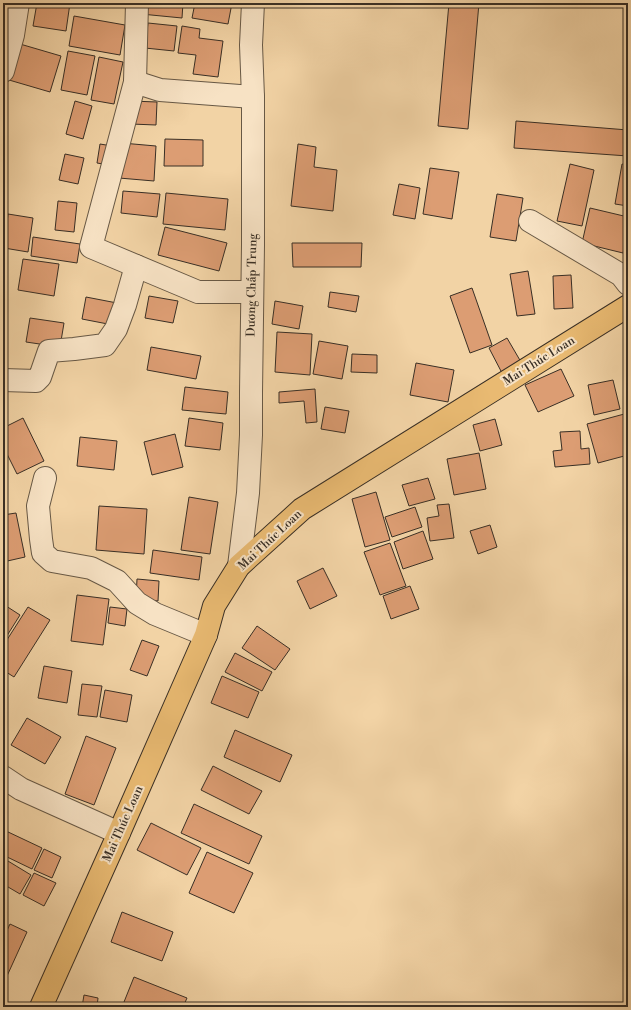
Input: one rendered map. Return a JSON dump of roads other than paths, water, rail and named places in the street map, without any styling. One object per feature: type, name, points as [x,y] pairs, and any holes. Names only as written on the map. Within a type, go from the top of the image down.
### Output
[{"type":"main road","name":"Mai Thúc Loan","points":[[41,1007],[206,635],[214,606],[239,566],[302,509],[628,306]]},
{"type":"street","points":[[3,71],[14,35],[18,3]]},
{"type":"street","points":[[137,3],[135,82],[91,247],[198,292],[252,292]]},
{"type":"street","name":"Dương Chấp Trung","points":[[239,566],[248,493],[251,435],[253,3]]},
{"type":"street","points":[[135,82],[160,90],[253,97]]},
{"type":"street","points":[[530,221],[621,275],[628,284]]},
{"type":"street","points":[[3,380],[36,381],[40,377],[49,351],[104,345],[116,329],[136,266]]},
{"type":"street","points":[[45,478],[38,506],[43,553],[52,561],[91,568],[117,581],[137,603],[155,614],[206,635]]},
{"type":"street","points":[[3,777],[21,789],[119,833]]}]
